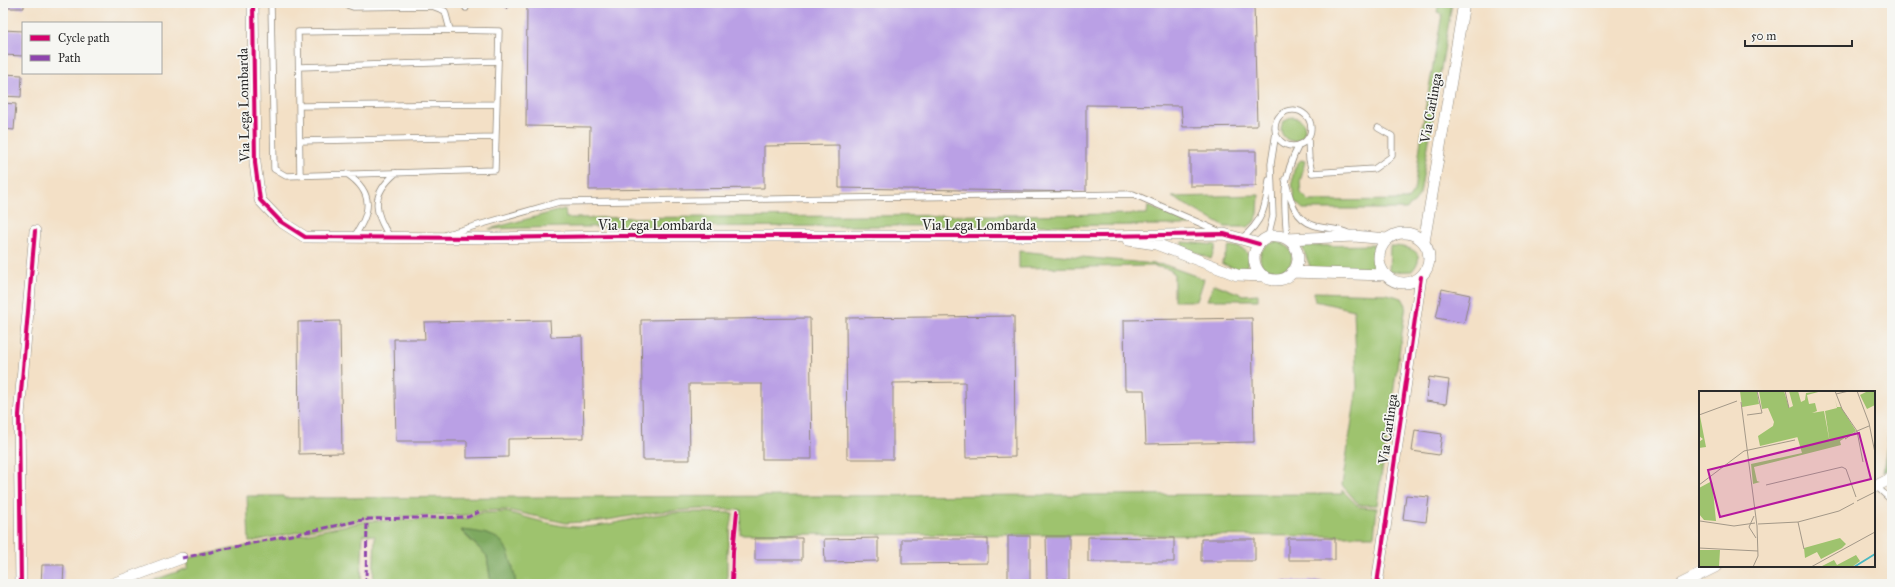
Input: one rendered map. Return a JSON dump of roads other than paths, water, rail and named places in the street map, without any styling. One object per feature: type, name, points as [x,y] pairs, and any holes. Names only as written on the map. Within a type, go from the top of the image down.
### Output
[{"type":"street","name":"Via Lega Lombarda","points":[[253,3],[255,163],[260,200],[280,221],[305,238],[431,239],[617,236],[1102,236],[1224,234],[1241,239],[1263,241],[1274,236],[1287,238],[1354,236],[1387,239]]},
{"type":"street","name":"Via Carlinga","points":[[1377,584],[1421,277],[1426,271],[1429,256],[1424,242],[1464,3]]},
{"type":"street","points":[[21,584],[19,415],[35,231]]},
{"type":"street","points":[[1421,277],[1406,283],[1398,283],[1384,275],[1380,268],[1379,252],[1387,239],[1402,232],[1410,233],[1424,242]]},
{"type":"street","name":"Via Lega Lombarda","points":[[1102,236],[1156,244],[1237,275],[1264,276],[1276,280],[1282,279],[1292,272],[1384,275]]},
{"type":"street","points":[[1287,238],[1296,248],[1298,254],[1298,261],[1292,272]]},
{"type":"street","points":[[1263,241],[1255,251],[1255,264],[1264,276]]},
{"type":"street","points":[[1875,487],[1892,478]]},
{"type":"street","points":[[112,584],[182,558]]},
{"type":"street","points":[[1681,584],[1715,567]]},
{"type":"lane","points":[[271,3],[274,169],[286,176],[300,176],[495,170],[499,31],[450,30],[298,32],[300,176]]},
{"type":"lane","points":[[341,3],[352,7],[432,6],[445,11],[450,30]]},
{"type":"lane","points":[[299,67],[498,61]]},
{"type":"lane","points":[[299,106],[497,104]]},
{"type":"lane","points":[[1241,239],[1254,229],[1265,208],[1276,132],[1276,122],[1281,115],[1289,110],[1299,111],[1307,116],[1312,127],[1308,138],[1309,159],[1312,173],[1374,169],[1392,156],[1392,136],[1378,128]]},
{"type":"lane","points":[[1276,132],[1280,141],[1289,146],[1299,145]]},
{"type":"lane","points":[[300,141],[496,137]]},
{"type":"lane","points":[[1287,238],[1284,211],[1285,179],[1299,145],[1308,138]]},
{"type":"lane","points":[[1263,241],[1273,216],[1271,164]]},
{"type":"lane","points":[[391,239],[379,219],[376,206],[379,193],[386,182],[396,173]]},
{"type":"lane","points":[[347,174],[358,182],[365,193],[368,206],[366,219],[353,239]]},
{"type":"lane","points":[[1285,179],[1298,216],[1313,225],[1339,228],[1354,236]]},
{"type":"lane","points":[[431,239],[559,202],[1133,194],[1224,234]]},
{"type":"lane","points":[[1875,487],[1892,501]]}]
